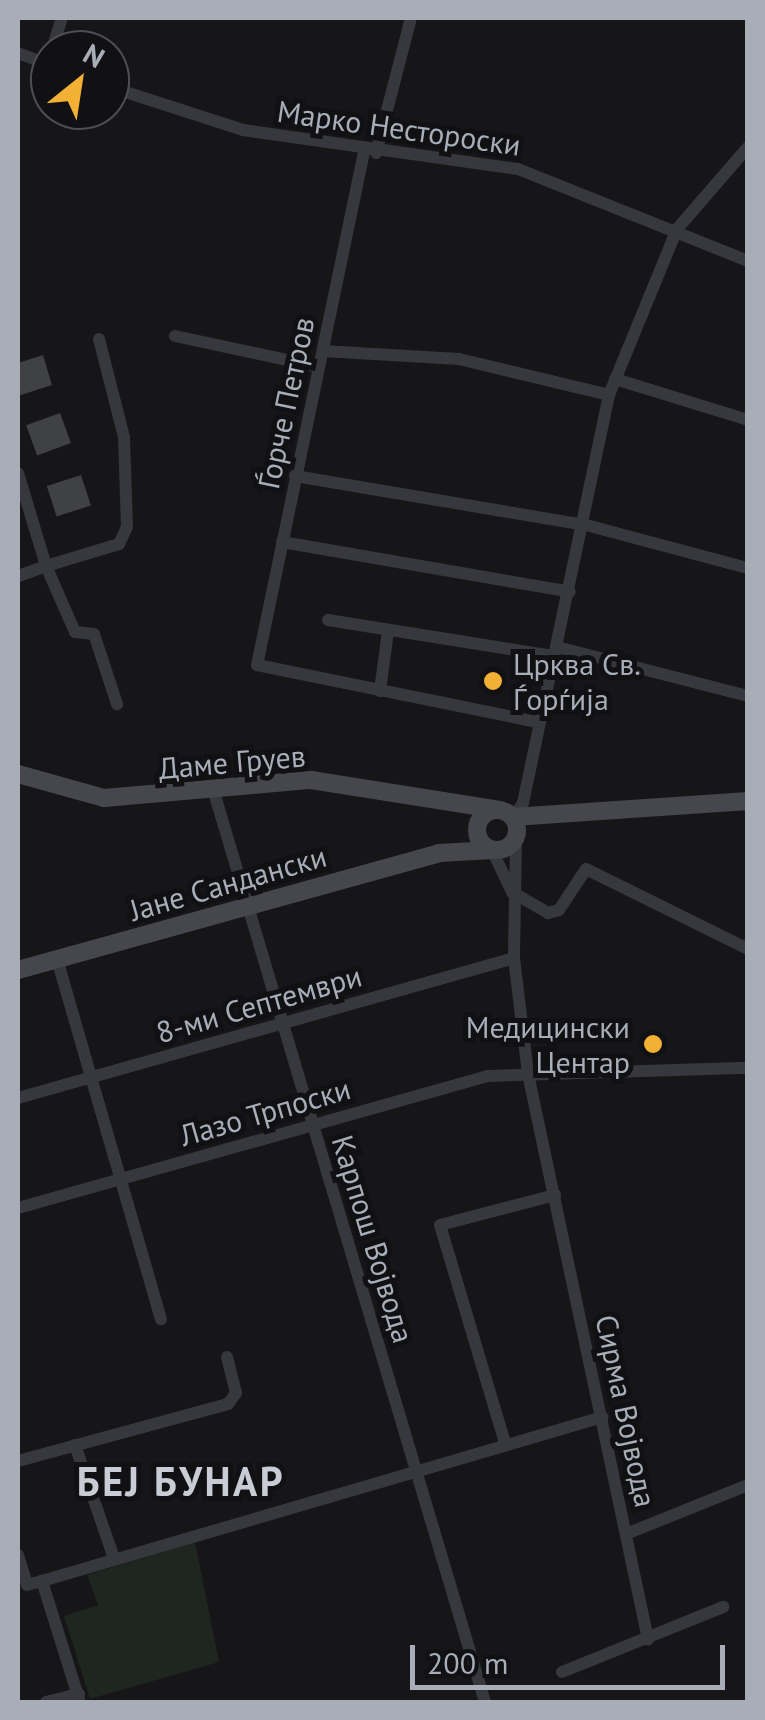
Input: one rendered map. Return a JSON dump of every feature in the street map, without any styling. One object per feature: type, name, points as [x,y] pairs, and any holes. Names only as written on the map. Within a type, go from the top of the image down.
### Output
[{"type":"street","name":"Ѓорче Петров","points":[[380,691],[258,665],[319,367],[370,153],[410,18]]},
{"type":"street","name":"Марко Нестороски","points":[[130,93],[243,130],[370,153],[518,168],[677,229],[748,261]]},
{"type":"street","points":[[516,839],[507,814],[524,788],[586,525],[609,396],[677,229],[748,147]]},
{"type":"street","points":[[176,336],[319,367]]},
{"type":"street","points":[[18,559],[20,575],[119,544],[128,527],[124,438],[100,339]]},
{"type":"street","points":[[323,350],[459,359],[609,396]]},
{"type":"street","points":[[615,379],[748,420]]},
{"type":"street","points":[[18,473],[46,566],[75,632],[94,634],[116,704]]},
{"type":"street","points":[[295,476],[586,525],[748,568]]},
{"type":"street","points":[[282,542],[570,592]]},
{"type":"street","points":[[328,620],[556,652],[748,696]]},
{"type":"street","points":[[388,631],[380,691],[537,722]]},
{"type":"street","name":"Даме Груев","points":[[18,774],[104,798],[311,780],[454,800],[507,814],[748,801]]},
{"type":"street","points":[[492,850],[516,839],[549,814],[524,788]]},
{"type":"street","name":"Карпош Војвода","points":[[214,789],[485,1702]]},
{"type":"street","points":[[454,800],[492,850],[512,892],[555,913],[590,870],[748,949]]},
{"type":"street","name":"Јане Сандански","points":[[453,850],[477,829],[487,812],[507,814]]},
{"type":"street","name":"Сирма Војвода","points":[[516,839],[512,892],[514,958],[528,1074],[648,1639]]},
{"type":"street","name":"Јане Сандански","points":[[18,970],[453,850],[492,850]]},
{"type":"street","name":"8-ми Септември","points":[[18,1098],[514,958]]},
{"type":"street","points":[[57,959],[161,1318]]},
{"type":"street","name":"Лазо Трпоски","points":[[18,1208],[488,1076],[748,1068]]},
{"type":"street","points":[[506,1443],[440,1226],[555,1194]]},
{"type":"street","points":[[18,1461],[228,1404],[236,1393],[227,1357]]},
{"type":"street","points":[[18,1554],[27,1585],[42,1582],[603,1417]]},
{"type":"street","points":[[75,1445],[114,1558]]},
{"type":"street","points":[[626,1534],[748,1486]]},
{"type":"street","points":[[42,1582],[80,1698],[46,1702]]},
{"type":"street","points":[[562,1672],[723,1607]]},
{"type":"shaded area","points":[[195,1542],[219,1662],[90,1699],[64,1616],[98,1605],[87,1575]]},
{"type":"building","points":[[43,355],[52,385],[18,396],[18,363]]},
{"type":"building","points":[[60,413],[71,443],[37,455],[26,425]]},
{"type":"building","points":[[81,475],[91,505],[57,517],[47,486]]},
{"type":"place","name":"Црква Св. Ѓoрѓијa","points":[[493,681]]},
{"type":"place","name":"Медицински Центар","points":[[653,1044]]},
{"type":"district","name":"БЕЈ БУНАР","points":[[181,1481]]}]
